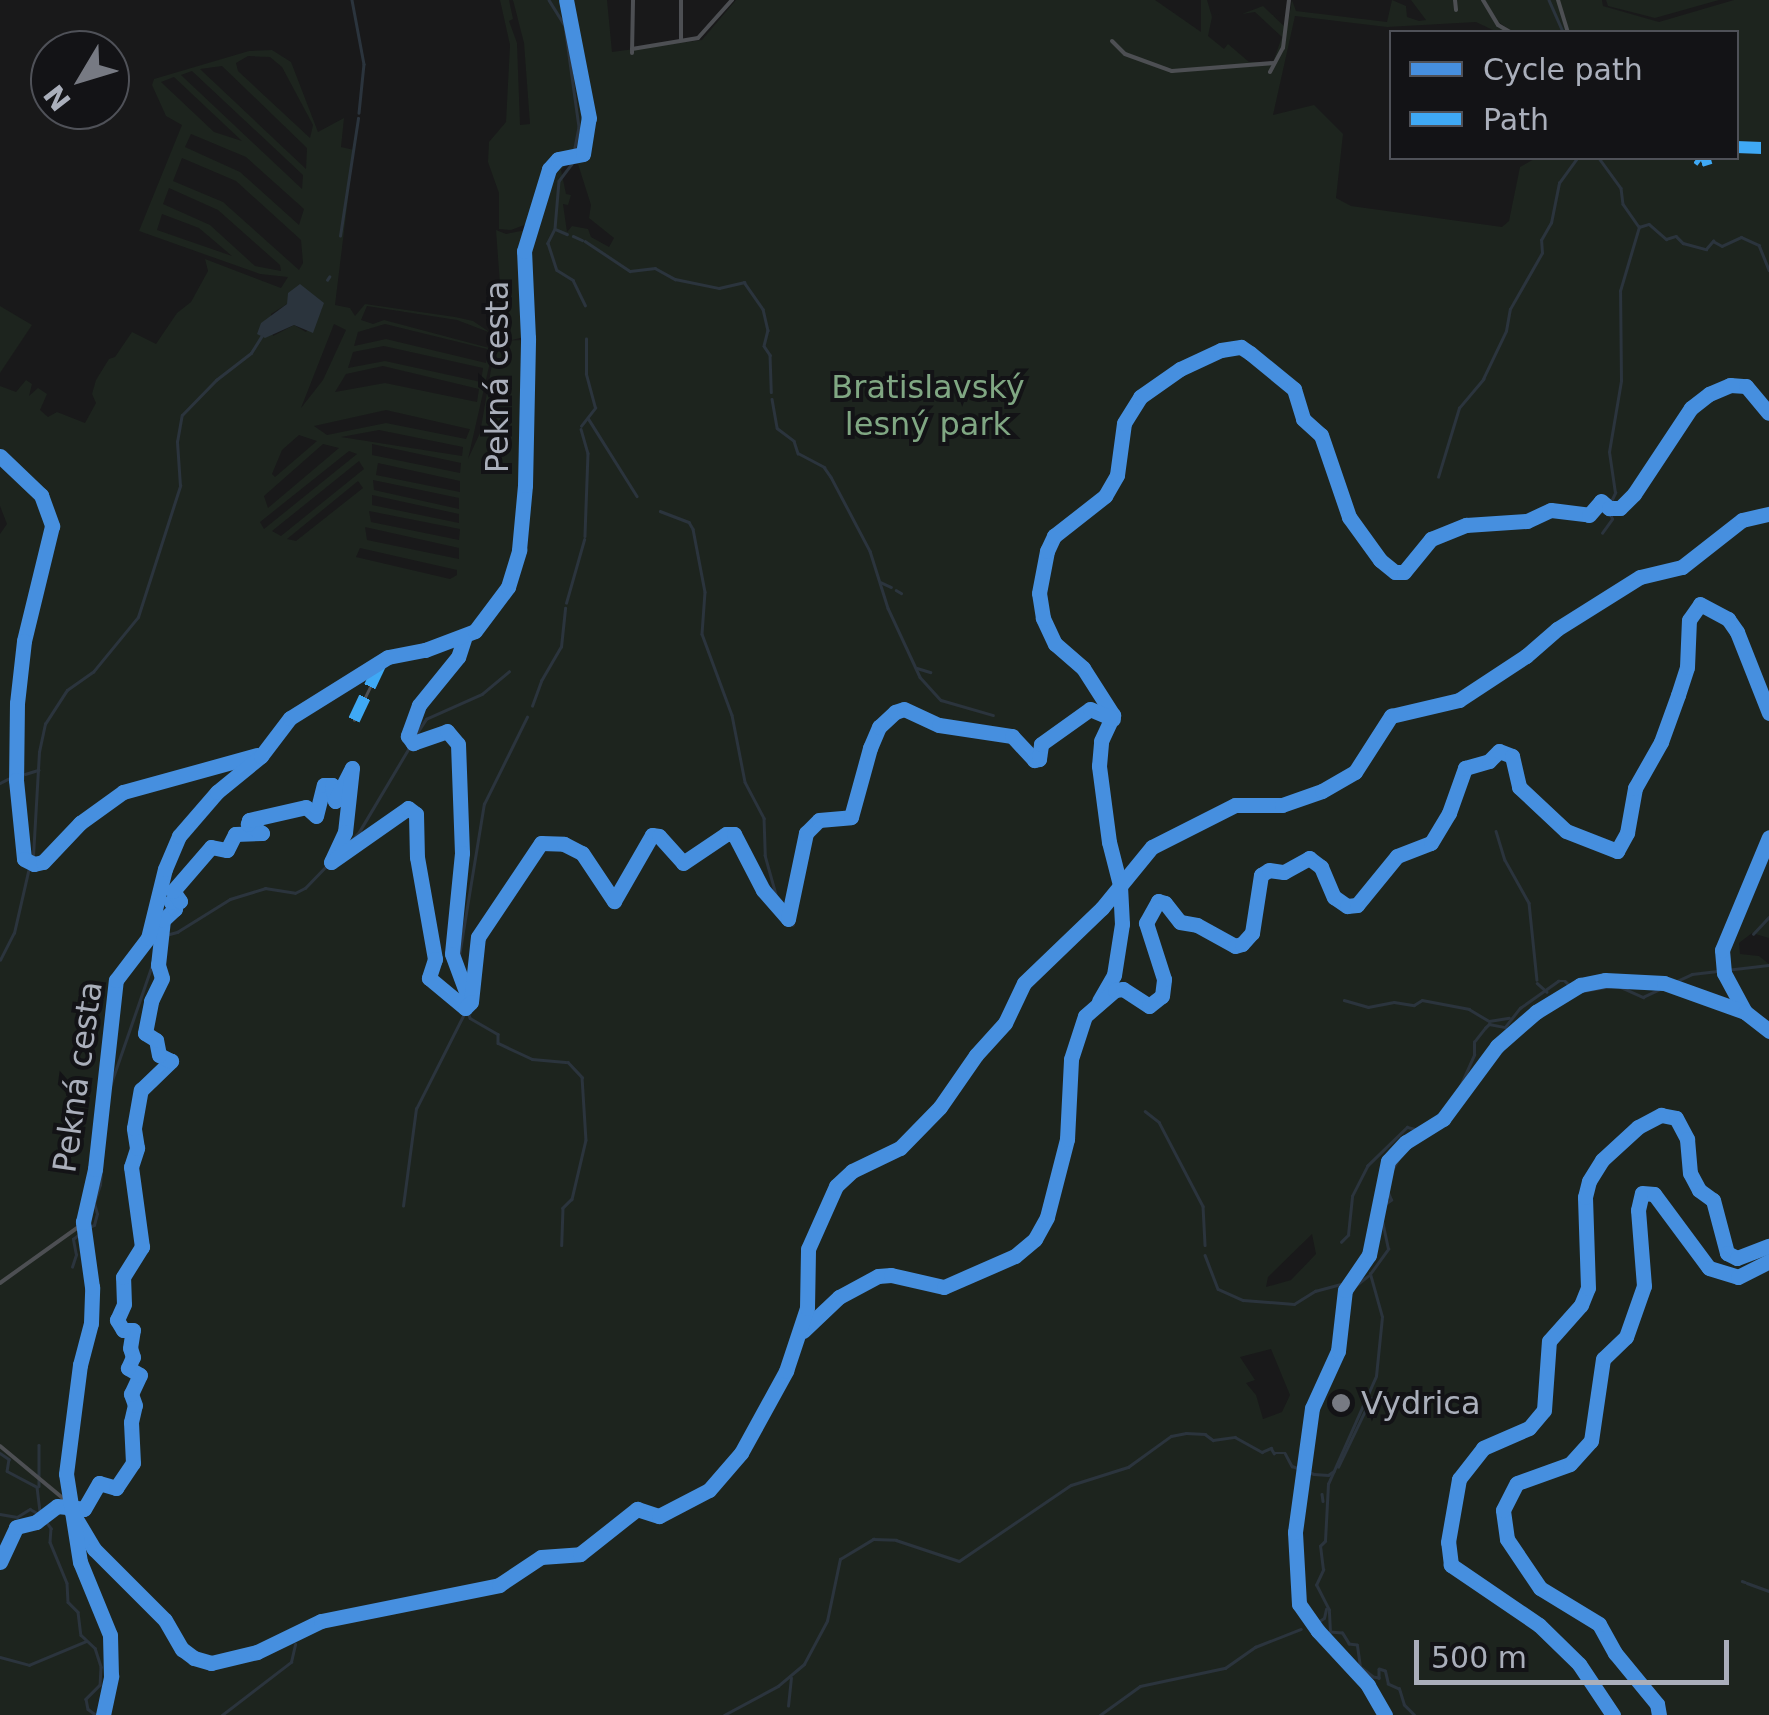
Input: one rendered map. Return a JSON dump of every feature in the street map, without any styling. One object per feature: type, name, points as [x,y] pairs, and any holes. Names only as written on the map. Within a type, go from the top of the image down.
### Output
[{"type":"street","name":"Pekná cesta","points":[[103,1715],[111,1676],[110,1635],[80,1562],[68,1506],[67,1450],[92,1311],[83,1222],[95,1170],[117,976],[148,938],[165,869],[179,836],[217,792],[263,754],[298,710],[383,660],[425,650],[479,628],[499,604],[514,574],[522,528],[528,423],[524,251],[549,169],[558,159],[584,152],[589,112],[566,0]]},
{"type":"street","points":[[632,0],[632,51],[701,37],[732,0]]},
{"type":"street","points":[[681,0],[681,40]]},
{"type":"street","points":[[1270,72],[1282,48],[1289,0]]},
{"type":"street","points":[[1455,0],[1456,10]]},
{"type":"street","points":[[1484,0],[1496,21],[1507,30]]},
{"type":"street","points":[[1558,0],[1567,30]]},
{"type":"street","points":[[1112,42],[1124,54],[1172,70],[1274,63]]},
{"type":"street","points":[[0,456],[41,496],[52,526],[24,641],[17,703],[16,780],[22,854],[32,864],[43,862],[80,823],[123,792],[263,754]]},
{"type":"street","points":[[354,720],[383,660]]},
{"type":"street","points":[[1385,1715],[1368,1685],[1312,1624],[1297,1596],[1295,1508],[1316,1396],[1338,1351],[1343,1298],[1371,1247],[1382,1175],[1393,1154],[1448,1114],[1496,1046],[1572,989],[1605,980],[1673,985],[1752,1015],[1769,1031]]},
{"type":"street","points":[[0,1283],[83,1222]]},
{"type":"street","points":[[0,1446],[68,1506]]},
{"type":"green space","name":"Bratislavský lesný park","points":[[500,0],[509,0],[513,19],[509,21],[517,43],[520,125],[530,124],[524,43],[513,0],[607,0],[612,52],[702,40],[736,0],[1155,0],[1201,32],[1201,0],[1207,0],[1212,17],[1208,36],[1224,49],[1228,44],[1249,62],[1273,62],[1282,37],[1255,12],[1242,14],[1263,6],[1287,29],[1292,0],[1296,11],[1387,22],[1392,0],[1406,6],[1407,17],[1419,21],[1426,20],[1411,0],[1602,0],[1603,6],[1659,22],[1734,0],[1769,0],[1769,938],[1752,933],[1739,943],[1740,954],[1759,956],[1769,964],[1769,1028],[1753,1012],[1741,1007],[1739,1011],[1769,1035],[1769,1715],[0,1715],[0,534],[7,524],[0,506],[0,386],[16,392],[26,380],[32,384],[29,396],[38,388],[47,394],[40,410],[48,417],[57,412],[85,423],[96,403],[92,394],[96,380],[109,359],[115,357],[132,332],[156,344],[177,313],[191,302],[208,271],[205,259],[281,288],[288,277],[260,274],[139,231],[182,125],[166,116],[152,85],[154,79],[249,51],[272,50],[291,62],[318,132],[344,118],[341,147],[354,150],[335,305],[350,308],[355,316],[365,304],[455,317],[473,321],[491,333],[457,320],[367,306],[361,320],[373,324],[384,320],[493,349],[468,459],[480,433],[496,341],[525,340],[523,468],[526,467],[531,331],[527,252],[552,170],[565,156],[549,165],[527,224],[511,230],[499,229],[499,193],[488,162],[489,142],[506,122],[510,45]],"holes":[[[248,56],[270,57],[282,67],[313,125],[310,138],[238,71],[236,63]],[[222,66],[307,148],[306,169],[200,69]],[[192,71],[303,175],[302,189],[181,75]],[[174,77],[242,141],[214,132],[161,82]],[[191,134],[246,157],[304,209],[299,225],[240,172],[185,147]],[[182,158],[236,181],[301,240],[303,263],[299,270],[223,202],[173,181]],[[568,163],[578,164],[591,205],[589,218],[614,238],[609,247],[591,237],[588,229],[572,226],[567,232],[563,204],[568,205],[571,195],[566,194],[561,170]],[[169,188],[218,210],[280,265],[281,271],[255,266],[210,225],[163,204]],[[162,214],[199,228],[232,256],[157,230]],[[287,304],[322,309],[306,332],[294,325],[273,336],[271,314]],[[334,324],[346,330],[323,380],[301,408]],[[385,324],[487,349],[486,363],[386,339],[354,346],[358,332]],[[384,346],[483,368],[481,382],[385,361],[348,368],[353,352]],[[383,366],[479,389],[477,402],[385,383],[335,392],[346,374]],[[386,410],[470,429],[466,439],[386,423],[327,435],[314,426]],[[379,430],[463,447],[462,456],[341,437]],[[299,435],[317,441],[275,477],[272,474],[282,450]],[[323,444],[339,448],[268,508],[264,496]],[[372,444],[461,463],[460,473],[372,455]],[[349,451],[357,454],[264,529],[260,522]],[[359,461],[364,469],[281,536],[272,531]],[[378,463],[460,481],[460,492],[376,475]],[[373,480],[459,498],[459,509],[374,490]],[[358,481],[363,488],[296,541],[287,539]],[[372,495],[459,514],[459,523],[372,505]],[[369,511],[460,529],[459,540],[371,522]],[[365,527],[459,548],[459,559],[367,540]],[[360,548],[457,570],[457,575],[450,579],[356,557]],[[1312,1234],[1316,1254],[1291,1280],[1266,1287],[1268,1277]],[[1271,1349],[1290,1395],[1282,1412],[1263,1419],[1256,1395],[1246,1383],[1255,1380],[1240,1357]]]},
{"type":"green space","points":[[1606,0],[1719,0],[1655,18],[1608,6]]},
{"type":"green space","points":[[496,230],[506,234],[526,230],[522,257],[524,337],[512,340],[504,339]]},
{"type":"green space","points":[[0,306],[32,325],[0,373]]},
{"type":"shaded area","points":[[300,284],[324,303],[313,333],[294,325],[265,338],[257,334],[261,323],[287,304],[288,293]]},
{"type":"waterway","points":[[352,0],[364,64],[359,113]]},
{"type":"waterway","points":[[549,0],[565,26],[579,127],[572,164],[559,181],[555,229],[548,243],[557,270],[573,280],[585,305]]},
{"type":"waterway","points":[[1549,0],[1562,30]]},
{"type":"waterway","points":[[340,236],[358,118]]},
{"type":"waterway","points":[[1438,477],[1459,408],[1483,379],[1506,331],[1510,309],[1542,253],[1541,240],[1551,223],[1559,183],[1576,160]]},
{"type":"waterway","points":[[1600,160],[1621,188],[1623,204],[1639,227],[1649,224],[1666,239],[1676,236],[1683,243],[1706,249],[1713,241],[1722,246],[1741,237],[1759,245],[1769,270]]},
{"type":"waterway","points":[[1602,533],[1612,519],[1608,508],[1615,493],[1609,452],[1621,381],[1620,291],[1639,227]]},
{"type":"waterway","points":[[555,229],[567,234]]},
{"type":"waterway","points":[[573,236],[582,240]]},
{"type":"waterway","points":[[585,241],[630,271],[655,268],[675,279],[719,288],[744,282],[763,309],[771,392]]},
{"type":"waterway","points":[[33,856],[39,752],[45,724],[67,690],[93,672],[138,617],[180,486],[177,442],[182,415],[216,380],[251,353],[261,337]]},
{"type":"waterway","points":[[581,426],[595,408],[586,374],[586,339]]},
{"type":"waterway","points":[[772,399],[777,428],[794,441],[798,453],[824,467],[831,477],[870,551],[888,608],[920,677],[941,700],[993,715]]},
{"type":"waterway","points":[[588,418],[637,496]]},
{"type":"waterway","points":[[581,429],[588,453],[585,536]]},
{"type":"waterway","points":[[660,511],[689,522],[693,529],[705,592],[702,634],[732,715],[745,782],[764,818],[765,855],[777,898],[793,925]]},
{"type":"waterway","points":[[566,603],[584,540]]},
{"type":"waterway","points":[[880,582],[891,587]]},
{"type":"waterway","points":[[896,590],[901,593]]},
{"type":"waterway","points":[[532,706],[561,647],[565,608]]},
{"type":"waterway","points":[[917,668],[930,672]]},
{"type":"waterway","points":[[413,739],[426,719],[482,694],[509,671]]},
{"type":"waterway","points":[[403,1206],[416,1109],[467,1008],[461,993],[459,956],[484,804],[527,717]]},
{"type":"waterway","points":[[86,1229],[94,1225],[97,1214],[94,1203],[100,1185],[107,1095],[162,936],[177,932],[230,899],[265,888],[295,893],[305,888],[359,832],[410,746]]},
{"type":"waterway","points":[[25,774],[38,770]]},
{"type":"waterway","points":[[0,783],[8,779]]},
{"type":"waterway","points":[[1496,831],[1505,860],[1529,903],[1537,980]]},
{"type":"waterway","points":[[0,960],[14,933],[28,872]]},
{"type":"waterway","points":[[1753,934],[1769,917]]},
{"type":"waterway","name":"Vydrica","points":[[1414,1715],[1404,1705],[1399,1689],[1388,1684],[1385,1671],[1379,1669],[1379,1678],[1373,1677],[1360,1667],[1357,1645],[1349,1644],[1342,1633],[1330,1632],[1329,1610],[1316,1585],[1323,1570],[1320,1546],[1325,1541],[1328,1484],[1376,1376],[1382,1317],[1370,1274],[1388,1249],[1381,1215],[1382,1206],[1391,1200],[1386,1188],[1389,1175],[1414,1132],[1442,1114],[1457,1093],[1474,1055],[1474,1042],[1485,1028],[1489,1024],[1505,1027],[1520,1008],[1558,981],[1565,981],[1577,992],[1616,985],[1643,997],[1692,974],[1769,965]]},
{"type":"waterway","name":"Vydrica","points":[[1537,983],[1547,992]]},
{"type":"waterway","points":[[1344,1000],[1368,1007],[1394,1002],[1414,1005],[1422,1000],[1469,1009],[1489,1021],[1509,1018]]},
{"type":"waterway","points":[[468,1011],[470,1018],[498,1034],[498,1043],[532,1059],[568,1062],[582,1077],[586,1140],[572,1199],[563,1208],[562,1245]]},
{"type":"waterway","points":[[1145,1111],[1159,1122],[1203,1206],[1205,1245]]},
{"type":"waterway","points":[[1341,1242],[1348,1235],[1352,1196],[1367,1166],[1407,1127],[1416,1129]]},
{"type":"waterway","points":[[72,1267],[76,1255],[73,1239],[82,1232]]},
{"type":"waterway","points":[[1205,1255],[1218,1289],[1243,1300],[1294,1304],[1315,1291],[1349,1282]]},
{"type":"waterway","points":[[1355,1286],[1369,1275]]},
{"type":"waterway","name":"Vydrica","points":[[1338,1467],[1371,1398]]},
{"type":"waterway","points":[[724,1715],[778,1686],[804,1664],[827,1621],[840,1559],[873,1539],[896,1540],[959,1561],[1071,1485],[1128,1467],[1171,1436],[1186,1433],[1205,1434],[1213,1440],[1235,1437],[1262,1452],[1271,1448],[1274,1453],[1285,1453],[1292,1466],[1314,1474],[1328,1475],[1334,1471]]},
{"type":"waterway","points":[[39,1445],[39,1486]]},
{"type":"waterway","points":[[0,1453],[9,1459],[7,1471],[37,1487],[40,1513],[51,1528],[50,1542],[67,1583],[68,1602],[78,1612],[81,1635],[95,1648],[101,1667],[100,1685],[86,1699],[88,1709],[96,1715]]},
{"type":"waterway","points":[[1322,1494],[1323,1501]]},
{"type":"waterway","points":[[0,1514],[17,1517],[30,1509],[41,1515]]},
{"type":"waterway","points":[[1747,1583],[1769,1591]]},
{"type":"waterway","points":[[1316,1623],[1324,1618],[1326,1609]]},
{"type":"waterway","points":[[1100,1715],[1140,1686],[1225,1668],[1255,1647],[1301,1629]]},
{"type":"waterway","points":[[0,1657],[29,1665],[86,1641]]},
{"type":"waterway","points":[[222,1715],[291,1662],[295,1644]]},
{"type":"waterway","points":[[788,1706],[791,1678]]},
{"type":"marked path","points":[[1739,147],[1769,148]]},
{"type":"marked path","points":[[1700,160],[1704,160]]},
{"type":"marked path","points":[[354,720],[380,665]]},
{"type":"cycle path","points":[[103,1715],[111,1676],[110,1635],[80,1562],[66,1474],[80,1365],[91,1323],[92,1287],[83,1222],[95,1169],[116,980],[148,938],[165,869],[179,836],[217,792],[261,756],[290,718],[388,657],[425,650],[475,631],[508,587],[519,550],[525,485],[528,338],[524,251],[549,169],[558,159],[583,154],[589,118],[566,0]]},
{"type":"cycle path","points":[[1099,1001],[1114,975],[1122,924],[1120,885],[1109,842],[1099,766],[1101,741],[1113,715],[1083,668],[1055,644],[1043,618],[1039,593],[1054,536],[1105,496],[1117,475],[1124,423],[1140,397],[1180,369],[1221,350],[1241,347],[1250,353],[1294,389],[1303,419],[1321,435],[1349,517],[1380,560],[1395,572],[1404,572],[1431,539],[1466,525],[1527,521],[1551,510],[1589,515],[1601,501],[1609,508],[1620,508],[1634,494],[1691,408],[1730,385],[1746,386],[1769,413]]},
{"type":"cycle path","points":[[0,456],[41,495],[52,526],[24,641],[17,703],[16,780],[24,859],[34,864],[43,862],[80,823],[123,792],[257,755]]},
{"type":"cycle path","points":[[69,1507],[94,1549],[165,1620],[182,1649],[211,1663],[257,1652],[321,1621],[499,1585],[541,1557],[580,1554],[637,1509],[659,1516],[709,1490],[741,1453],[786,1371],[807,1308],[808,1249],[836,1186],[852,1171],[900,1148],[940,1107],[976,1055],[1005,1023],[1024,983],[1102,908],[1152,847],[1235,805],[1282,805],[1322,791],[1355,772],[1391,716],[1459,700],[1526,656],[1557,629],[1640,577],[1682,567],[1742,520],[1769,514]]},
{"type":"cycle path","points":[[803,1331],[839,1297],[878,1276],[891,1275],[944,1287],[1015,1256],[1035,1239],[1047,1217],[1067,1139],[1071,1059],[1085,1016],[1115,990],[1123,989],[1149,1006],[1162,996],[1164,979],[1146,923],[1158,901],[1165,903],[1180,922],[1197,925],[1235,946],[1252,933],[1261,875],[1269,870],[1284,872],[1309,858],[1321,867],[1334,897],[1347,906],[1357,905],[1397,856],[1431,843],[1449,813],[1465,768],[1489,761],[1499,751],[1512,756],[1519,787],[1566,831],[1617,851],[1627,833],[1635,788],[1661,742],[1678,695],[1687,667],[1689,620],[1700,604],[1728,619],[1737,632],[1769,713]]},
{"type":"cycle path","points":[[465,636],[458,657],[419,705],[408,736],[413,743],[447,731],[458,744],[462,853],[452,954],[468,997]]},
{"type":"cycle path","points":[[471,1002],[478,937],[541,843],[564,844],[582,853],[614,901],[652,835],[659,836],[683,863],[726,834],[734,834],[763,890],[788,919],[806,833],[819,820],[851,817],[870,748],[879,727],[895,712],[904,709],[939,725],[1012,736],[1034,760],[1039,759],[1041,744],[1090,709],[1113,719]]},
{"type":"cycle path","points":[[0,1562],[16,1527],[36,1522],[57,1506],[84,1509],[99,1483],[116,1488],[133,1463],[131,1422],[135,1405],[131,1394],[140,1375],[128,1368],[133,1357],[133,1330],[123,1330],[117,1320],[124,1304],[123,1277],[142,1247],[131,1167],[137,1148],[134,1128],[141,1090],[171,1061],[159,1055],[156,1040],[145,1033],[151,1001],[162,978],[158,965],[163,920],[175,909],[171,902],[180,901],[173,891],[211,847],[227,850],[235,834],[262,833],[248,824],[249,820],[306,807],[316,816],[324,785],[332,785],[335,801],[352,768],[345,832],[331,862],[408,808],[416,814],[417,857],[435,959],[429,978],[465,1008],[471,1002]]},
{"type":"cycle path","points":[[1745,1012],[1724,973],[1722,950],[1769,837]]},
{"type":"cycle path","points":[[1385,1715],[1368,1685],[1318,1631],[1299,1604],[1295,1532],[1312,1408],[1338,1351],[1345,1290],[1369,1255],[1388,1161],[1406,1142],[1443,1119],[1497,1046],[1536,1012],[1580,985],[1605,980],[1664,983],[1745,1012],[1769,1031]]},
{"type":"cycle path","points":[[1613,1715],[1579,1664],[1539,1625],[1451,1565],[1448,1542],[1459,1479],[1483,1448],[1529,1428],[1544,1410],[1549,1341],[1581,1305],[1588,1288],[1585,1197],[1589,1181],[1602,1160],[1638,1127],[1661,1115],[1676,1118],[1687,1139],[1690,1173],[1699,1190],[1713,1200],[1727,1253],[1737,1258],[1769,1246]]},
{"type":"cycle path","points":[[1659,1715],[1657,1704],[1615,1653],[1599,1624],[1540,1588],[1507,1539],[1503,1510],[1517,1483],[1570,1464],[1591,1441],[1603,1359],[1626,1337],[1644,1286],[1638,1210],[1642,1193],[1654,1194],[1709,1268],[1738,1277],[1769,1261]]},
{"type":"place","name":"Vydrica","points":[[1341,1403]]}]
